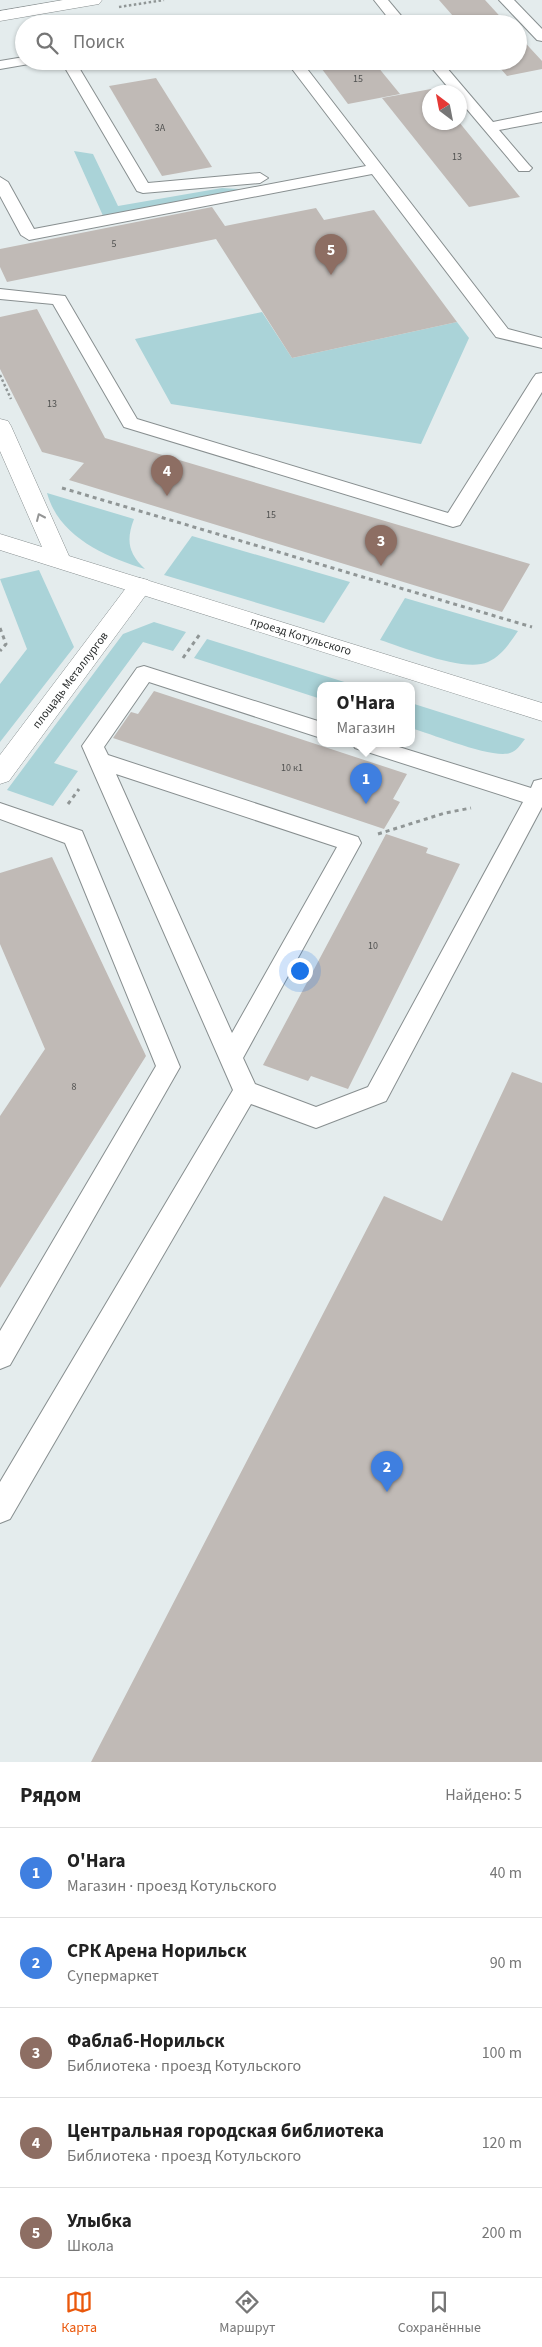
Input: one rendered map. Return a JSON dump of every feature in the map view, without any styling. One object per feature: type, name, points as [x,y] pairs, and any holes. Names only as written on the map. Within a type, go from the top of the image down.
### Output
[{"type":"street","points":[[0,16],[93,0]]},
{"type":"street","points":[[0,426],[60,561]]},
{"type":"street","name":"проезд Котульского","points":[[0,542],[542,712]]},
{"type":"street","name":"площадь Металлургов","points":[[0,774],[140,586]]},
{"type":"lane","points":[[381,0],[394,15]]},
{"type":"lane","points":[[506,0],[521,15]]},
{"type":"lane","points":[[527,22],[542,37]]},
{"type":"lane","points":[[0,65],[15,62]]},
{"type":"lane","points":[[73,70],[143,188],[376,169]]},
{"type":"lane","points":[[300,70],[502,333],[542,343]]},
{"type":"lane","points":[[441,70],[524,168]]},
{"type":"lane","points":[[489,127],[542,117]]},
{"type":"lane","points":[[0,182],[29,235],[376,169]]},
{"type":"lane","points":[[0,294],[59,300],[130,423],[453,521],[542,378]]},
{"type":"lane","points":[[317,729],[144,673],[93,746],[246,1091],[316,1118],[377,1094],[539,792],[376,747]]},
{"type":"lane","points":[[99,760],[350,843],[231,1058]]},
{"type":"lane","points":[[0,811],[74,837],[168,1067],[0,1356]]},
{"type":"lane","points":[[0,1509],[246,1091]]},
{"type":"path","points":[[60,488],[532,627]]},
{"type":"path","points":[[0,628],[6,644],[0,651]]},
{"type":"path","points":[[50,829],[99,760]]},
{"type":"path","points":[[386,832],[445,812]]},
{"type":"shaded area","points":[[74,151],[93,154],[118,206],[222,188],[255,190],[104,218]]},
{"type":"shaded area","points":[[262,312],[292,358],[457,322],[469,338],[421,444],[171,404],[135,339]]},
{"type":"shaded area","points":[[47,493],[134,519],[130,533],[130,546],[135,557],[145,569],[100,551],[73,533],[62,522],[53,508]]},
{"type":"shaded area","points":[[192,536],[350,582],[324,623],[164,575]]},
{"type":"shaded area","points":[[39,570],[74,647],[0,742],[0,684],[27,649],[0,579]]},
{"type":"shaded area","points":[[405,598],[518,631],[501,653],[488,662],[478,665],[450,662],[435,658],[380,640]]},
{"type":"shaded area","points":[[154,622],[186,632],[173,651],[143,642],[54,763],[78,771],[53,806],[7,790],[123,634]]},
{"type":"shaded area","points":[[207,639],[344,682],[317,682],[317,698],[194,658]]},
{"type":"shaded area","points":[[415,704],[525,739],[515,751],[501,754],[462,745],[415,729]]},
{"type":"building","points":[[439,0],[485,0],[499,15],[452,15]]},
{"type":"building","points":[[527,45],[542,61],[542,69],[507,76],[502,70],[527,70]]},
{"type":"building","points":[[323,70],[380,70],[400,94],[348,104]]},
{"type":"building","points":[[156,78],[212,167],[162,176],[109,86]]},
{"type":"building","points":[[422,91],[422,130],[466,130],[520,197],[469,207],[382,98]]},
{"type":"building","points":[[212,207],[225,226],[316,208],[324,220],[374,210],[457,322],[292,358],[216,239],[7,282],[0,267],[0,249]]},
{"type":"building","points":[[37,309],[105,438],[530,564],[502,612],[69,480],[84,463],[42,452],[0,369],[0,317]]},
{"type":"building","points":[[154,691],[317,744],[317,747],[325,747],[407,774],[393,799],[400,802],[384,829],[113,738],[131,712],[138,714]]},
{"type":"building","points":[[386,834],[428,848],[426,853],[460,864],[348,1089],[311,1076],[308,1081],[263,1065]]},
{"type":"building","points":[[52,857],[146,1056],[0,1288],[0,1116],[45,1049],[0,944],[0,873]]},
{"type":"building","points":[[512,1072],[542,1083],[542,1762],[91,1762],[384,1196],[442,1221]]},
{"type":"place","name":"Улыбка","points":[[331,275]]},
{"type":"place","name":"Центральная городская библиотека","points":[[167,496]]},
{"type":"place","name":"Фаблаб-Норильск","points":[[381,566]]},
{"type":"place","name":"O'Hara","points":[[366,804]]},
{"type":"place","name":"СРК Арена Норильск","points":[[387,1492]]}]
